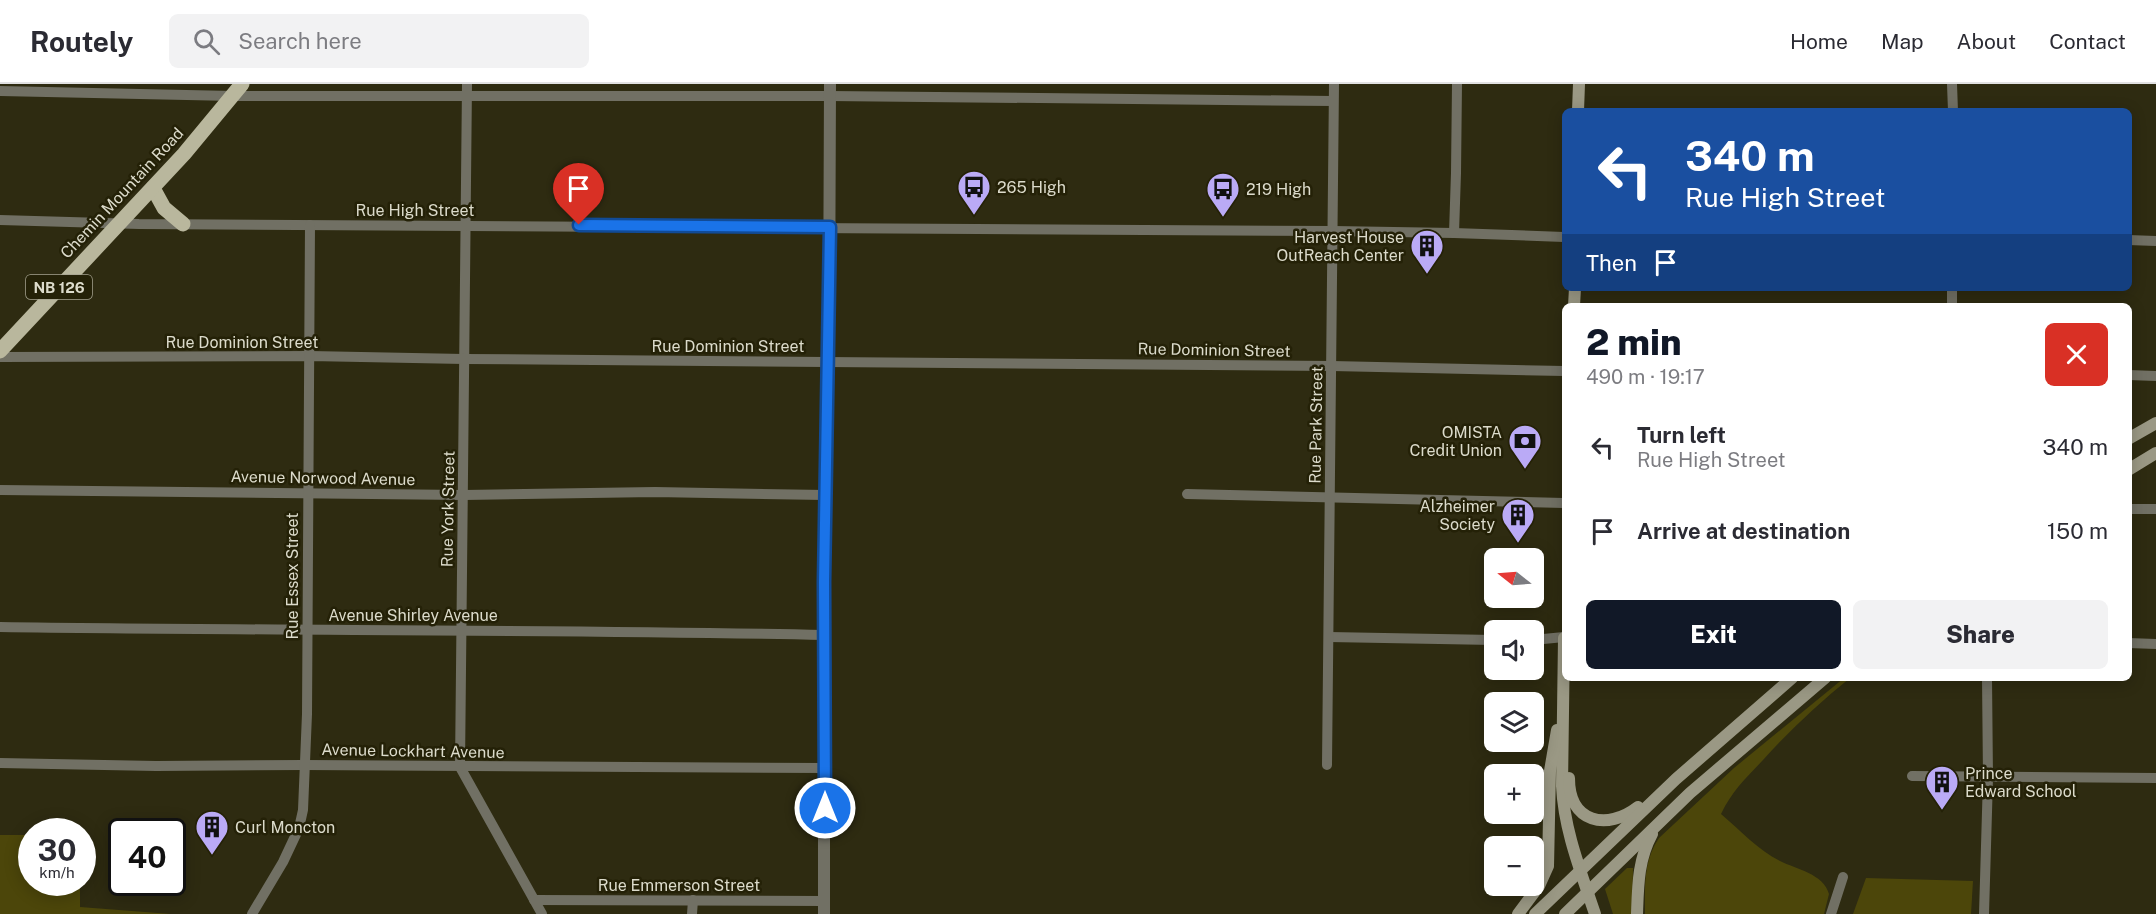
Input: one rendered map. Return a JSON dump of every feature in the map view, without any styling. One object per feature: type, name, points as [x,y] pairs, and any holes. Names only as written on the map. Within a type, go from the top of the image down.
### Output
[{"type":"main road","points":[[1578,108],[1579,84]]},
{"type":"main road","name":"Chemin Mountain Road","points":[[0,351],[153,188],[237,90]]},
{"type":"main road","points":[[153,188],[164,208],[183,224]]},
{"type":"main road","points":[[2132,437],[2156,423]]},
{"type":"main road","points":[[2132,468],[2156,453]]},
{"type":"main road","points":[[1563,681],[1563,810],[1595,914]]},
{"type":"main road","points":[[1535,914],[1676,779],[1789,681]]},
{"type":"main road","points":[[1565,914],[1656,825],[1751,739],[1821,681]]},
{"type":"main road","points":[[1562,705],[1568,738],[1570,794],[1579,809],[1588,816],[1603,821],[1620,819],[1676,779]]},
{"type":"main road","points":[[1518,914],[1539,886],[1548,866],[1550,771],[1562,705]]},
{"type":"main road","points":[[1637,914],[1641,860],[1656,825]]},
{"type":"street","name":"Rue York Street","points":[[466,84],[460,766],[542,914]]},
{"type":"street","name":"Rue Park Street","points":[[1327,765],[1334,84]]},
{"type":"street","points":[[1454,233],[1457,84]]},
{"type":"street","points":[[1953,84],[1953,108]]},
{"type":"street","points":[[0,91],[237,90],[466,97],[830,90],[1333,101]]},
{"type":"street","points":[[824,914],[825,495],[830,90]]},
{"type":"street","name":"Rue High Street","points":[[0,220],[119,224],[1334,231],[1562,237]]},
{"type":"street","name":"Rue Essex Street","points":[[252,914],[283,862],[299,828],[303,810],[307,630],[310,225]]},
{"type":"street","points":[[2132,240],[2156,241]]},
{"type":"street","name":"Rue Dominion Street","points":[[0,357],[310,356],[1332,366],[1562,371]]},
{"type":"street","points":[[2132,375],[2156,376]]},
{"type":"street","name":"Avenue Norwood Avenue","points":[[0,490],[464,495],[655,492],[825,495]]},
{"type":"street","points":[[1187,494],[1562,503]]},
{"type":"street","points":[[2132,509],[2156,509]]},
{"type":"street","name":"Avenue Shirley Avenue","points":[[0,627],[613,630],[825,635]]},
{"type":"street","points":[[1329,637],[1484,640]]},
{"type":"street","points":[[1544,639],[1562,638]]},
{"type":"street","points":[[2132,643],[2156,644]]},
{"type":"street","points":[[1984,914],[1988,778],[1987,681]]},
{"type":"street","name":"Avenue Lockhart Avenue","points":[[0,763],[156,766],[825,768]]},
{"type":"street","points":[[1912,776],[2156,778]]},
{"type":"street","points":[[1831,914],[1843,877]]},
{"type":"street","name":"Rue Emmerson Street","points":[[534,900],[825,901]]},
{"type":"street","points":[[692,914],[693,900]]},
{"type":"shaded area","points":[[1840,681],[1846,681],[1773,749],[1740,785],[1721,814],[1757,846],[1772,856],[1816,877],[1826,887],[1829,894],[1824,914],[1645,914],[1645,884],[1648,865],[1659,838],[1734,768]]},
{"type":"shaded area","points":[[0,835],[18,835],[18,896],[80,896],[80,907],[171,914],[0,914]]},
{"type":"shaded area","points":[[1627,868],[1633,868],[1632,914],[1613,914],[1605,889]]},
{"type":"shaded area","points":[[1866,878],[1973,881],[1971,914],[1853,914]]},
{"type":"place","name":"265 High","points":[[974,216]]},
{"type":"place","name":"219 High","points":[[1223,218]]},
{"type":"place","name":"Harvest House OutReach Center","points":[[1427,275]]},
{"type":"place","name":"OMISTA Credit Union","points":[[1525,470]]},
{"type":"place","name":"Alzheimer Society","points":[[1518,544]]},
{"type":"place","name":"Prince Edward School","points":[[1942,811]]},
{"type":"place","name":"Curl Moncton","points":[[212,856]]},
{"type":"route","points":[[579,225],[830,227],[824,582],[825,808]]}]
